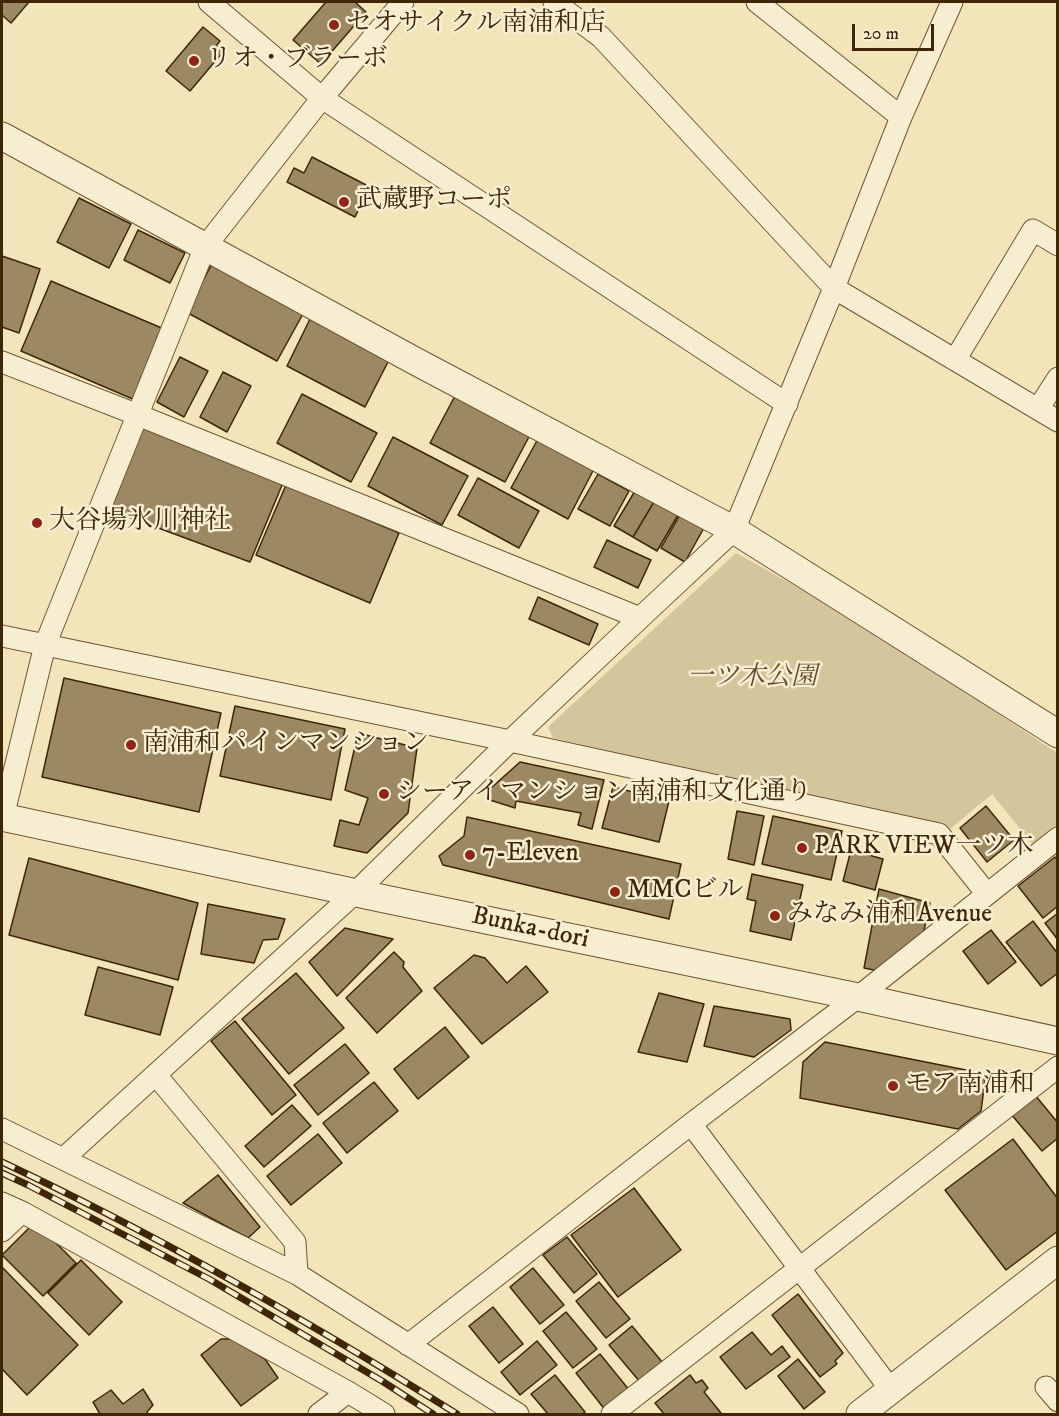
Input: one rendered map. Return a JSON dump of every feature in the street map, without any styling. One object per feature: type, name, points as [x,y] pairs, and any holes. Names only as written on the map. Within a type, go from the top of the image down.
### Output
[{"type":"street","points":[[209,2],[322,98],[787,404]]},
{"type":"street","points":[[2,818],[45,645],[205,246],[322,98],[403,2]]},
{"type":"street","points":[[554,2],[601,37],[834,288],[1058,421]]},
{"type":"street","points":[[757,2],[901,117]]},
{"type":"street","points":[[64,1158],[356,892],[510,741],[734,530],[834,288],[901,117],[952,2]]},
{"type":"street","points":[[2,136],[425,366],[734,530],[1058,734]]},
{"type":"street","points":[[955,360],[1033,230],[1058,245]]},
{"type":"street","points":[[2,362],[640,618]]},
{"type":"street","points":[[1038,409],[1058,378]]},
{"type":"street","points":[[2,636],[510,741],[939,834],[987,894]]},
{"type":"street","name":"Bunka-dori","points":[[2,818],[1058,1041]]},
{"type":"street","points":[[408,1345],[858,997],[1058,838]]},
{"type":"street","points":[[612,1414],[1058,1068]]},
{"type":"street","points":[[156,1075],[295,1242],[297,1274]]},
{"type":"street","points":[[692,1124],[891,1390]]},
{"type":"street","points":[[2,1129],[297,1274],[518,1414]]},
{"type":"street","points":[[2,1203],[348,1392],[384,1414]]},
{"type":"street","points":[[2,1232],[22,1212]]},
{"type":"street","points":[[860,1414],[1058,1260]]},
{"type":"street","points":[[319,1414],[348,1392]]},
{"type":"green space","name":"一ツ木公園","points":[[736,553],[866,625],[1057,753],[1057,826],[1034,846],[992,794],[950,829],[553,738],[548,727]]},
{"type":"building","points":[[2,2],[29,2],[11,23],[2,15]]},
{"type":"building","points":[[326,2],[355,2],[366,12],[321,64],[293,40]]},
{"type":"building","name":"リオ・ブラーボ","points":[[203,27],[220,41],[216,46],[223,52],[190,91],[166,71]]},
{"type":"building","name":"武蔵野コーポ","points":[[312,157],[370,187],[355,217],[287,182],[294,168],[304,173]]},
{"type":"building","points":[[79,198],[131,224],[109,268],[57,242]]},
{"type":"building","points":[[138,230],[185,253],[170,283],[124,260]]},
{"type":"building","points":[[2,256],[40,269],[19,333],[2,327]]},
{"type":"building","points":[[213,262],[304,312],[277,361],[186,312]]},
{"type":"building","points":[[51,281],[164,329],[135,400],[21,351]]},
{"type":"building","points":[[311,317],[390,358],[365,407],[287,366]]},
{"type":"building","points":[[180,357],[208,371],[184,417],[157,402]]},
{"type":"building","points":[[223,372],[251,386],[227,432],[200,417]]},
{"type":"building","points":[[302,394],[377,433],[351,482],[277,443]]},
{"type":"building","points":[[456,394],[531,433],[505,482],[430,443]]},
{"type":"building","points":[[142,423],[285,478],[250,562],[107,509]]},
{"type":"building","points":[[393,437],[468,476],[442,525],[368,486]]},
{"type":"building","points":[[539,437],[595,467],[568,519],[511,488]]},
{"type":"building","points":[[598,474],[629,491],[610,526],[578,509]]},
{"type":"building","points":[[478,478],[539,511],[519,548],[458,515]]},
{"type":"building","points":[[286,485],[399,533],[370,603],[256,555]]},
{"type":"building","points":[[635,491],[654,502],[633,537],[614,526]]},
{"type":"building","points":[[654,502],[678,515],[657,551],[633,537]]},
{"type":"building","points":[[681,513],[705,526],[685,562],[661,548]]},
{"type":"building","points":[[607,540],[651,560],[638,588],[594,567]]},
{"type":"building","points":[[538,597],[598,624],[589,645],[529,619]]},
{"type":"building","name":"南浦和パインマンション","points":[[64,678],[221,713],[199,812],[42,777]]},
{"type":"building","points":[[235,706],[345,729],[331,800],[220,776]]},
{"type":"building","name":"シーアイマンション南浦和文化通り","points":[[358,733],[417,748],[408,813],[367,853],[334,846],[340,820],[359,825],[368,798],[345,790]]},
{"type":"building","points":[[520,762],[604,780],[592,829],[578,825],[581,813],[516,801],[515,808],[490,800],[491,788]]},
{"type":"building","points":[[613,787],[669,801],[659,842],[602,828]]},
{"type":"building","points":[[986,806],[1014,840],[987,862],[960,828]]},
{"type":"building","points":[[737,811],[764,816],[754,865],[728,859]]},
{"type":"building","name":"PARK VIEW一ツ木","points":[[773,816],[842,831],[831,880],[762,864]]},
{"type":"building","name":"MMCビル","points":[[467,817],[681,864],[669,919],[443,865],[439,856],[464,836]]},
{"type":"building","points":[[851,850],[883,859],[875,890],[843,881]]},
{"type":"building","points":[[1055,857],[1058,860],[1058,906],[1043,918],[1018,886]]},
{"type":"building","points":[[29,858],[198,903],[178,980],[9,935]]},
{"type":"building","name":"みなみ浦和Avenue","points":[[752,874],[803,885],[791,940],[750,931],[756,901],[747,899]]},
{"type":"building","points":[[879,889],[930,903],[923,935],[879,971],[864,968]]},
{"type":"building","points":[[208,904],[285,919],[278,939],[263,940],[254,963],[201,954]]},
{"type":"building","points":[[1058,913],[1058,940],[1045,923]]},
{"type":"building","points":[[1033,921],[1058,954],[1058,973],[1041,986],[1006,942]]},
{"type":"building","points":[[345,928],[393,939],[337,996],[309,962]]},
{"type":"building","points":[[991,930],[1016,962],[988,984],[963,951]]},
{"type":"building","points":[[394,952],[404,962],[403,967],[422,991],[377,1033],[346,998]]},
{"type":"building","points":[[474,955],[485,958],[507,983],[526,966],[548,992],[482,1044],[434,988]]},
{"type":"building","points":[[98,967],[173,987],[160,1035],[85,1015]]},
{"type":"building","points":[[296,973],[344,1028],[289,1074],[242,1019]]},
{"type":"building","points":[[659,993],[704,1004],[687,1062],[638,1052]]},
{"type":"building","points":[[714,1006],[790,1019],[791,1030],[754,1057],[704,1046]]},
{"type":"building","points":[[235,1021],[296,1095],[272,1115],[211,1041]]},
{"type":"building","points":[[445,1027],[469,1057],[418,1099],[394,1069]]},
{"type":"building","name":"モア南浦和","points":[[825,1042],[986,1074],[981,1111],[958,1129],[800,1098],[803,1062]]},
{"type":"building","points":[[345,1044],[369,1073],[318,1115],[294,1085]]},
{"type":"building","points":[[374,1082],[398,1111],[347,1153],[323,1123]]},
{"type":"building","points":[[1035,1095],[1058,1123],[1058,1138],[1042,1151],[1011,1114]]},
{"type":"building","points":[[292,1105],[311,1126],[264,1167],[245,1146]]},
{"type":"building","points":[[318,1134],[342,1163],[291,1205],[267,1176]]},
{"type":"building","points":[[1013,1139],[1058,1199],[1058,1231],[1006,1270],[945,1190]]},
{"type":"building","points":[[218,1175],[260,1227],[248,1238],[183,1203]]},
{"type":"building","points":[[634,1188],[681,1250],[618,1297],[571,1235]]},
{"type":"building","points":[[35,1222],[76,1263],[43,1296],[2,1255]]},
{"type":"building","points":[[567,1237],[597,1274],[574,1293],[543,1255]]},
{"type":"building","points":[[81,1260],[122,1302],[89,1335],[48,1293]]},
{"type":"building","points":[[2,1267],[78,1345],[27,1395],[2,1369]]},
{"type":"building","points":[[533,1268],[564,1305],[540,1324],[510,1287]]},
{"type":"building","points":[[599,1282],[630,1319],[606,1338],[576,1301]]},
{"type":"building","points":[[798,1294],[843,1353],[835,1361],[837,1364],[820,1377],[772,1315]]},
{"type":"building","points":[[493,1307],[523,1344],[499,1363],[469,1326]]},
{"type":"building","points":[[566,1312],[597,1349],[573,1368],[543,1331]]},
{"type":"building","points":[[632,1326],[663,1363],[640,1382],[609,1345]]},
{"type":"building","points":[[752,1332],[771,1355],[782,1346],[790,1357],[746,1389],[720,1357]]},
{"type":"building","points":[[221,1339],[232,1339],[265,1359],[278,1378],[241,1406],[201,1355]]},
{"type":"building","points":[[537,1341],[557,1365],[520,1395],[501,1372]]},
{"type":"building","points":[[600,1354],[630,1391],[606,1411],[576,1373]]},
{"type":"building","points":[[798,1359],[825,1392],[804,1409],[778,1376]]},
{"type":"building","points":[[555,1375],[585,1412],[582,1414],[548,1414],[531,1394]]},
{"type":"building","points":[[690,1375],[696,1383],[702,1380],[708,1388],[704,1392],[721,1413],[664,1414],[655,1403]]},
{"type":"building","points":[[143,1389],[153,1405],[147,1412],[148,1414],[100,1414],[93,1402],[111,1390],[123,1404]]},
{"type":"railway","points":[[2,1162],[61,1190],[233,1281],[346,1346],[457,1414]]},
{"type":"railway","points":[[2,1173],[209,1279],[382,1381],[433,1414]]},
{"type":"place","name":"セオサイクル南浦和店","points":[[334,25]]},
{"type":"place","name":"リオ・ブラーボ","points":[[194,61]]},
{"type":"place","name":"武蔵野コーポ","points":[[344,202]]},
{"type":"place","name":"大谷場氷川神社","points":[[37,523]]},
{"type":"place","name":"南浦和パインマンション","points":[[131,745]]},
{"type":"place","name":"シーアイマンション南浦和文化通り","points":[[384,794]]},
{"type":"place","name":"PARK VIEW一ツ木","points":[[802,848]]},
{"type":"place","name":"7-Eleven","points":[[470,855]]},
{"type":"place","name":"MMCビル","points":[[615,892]]},
{"type":"place","name":"みなみ浦和Avenue","points":[[775,916]]},
{"type":"place","name":"モア南浦和","points":[[893,1086]]}]
